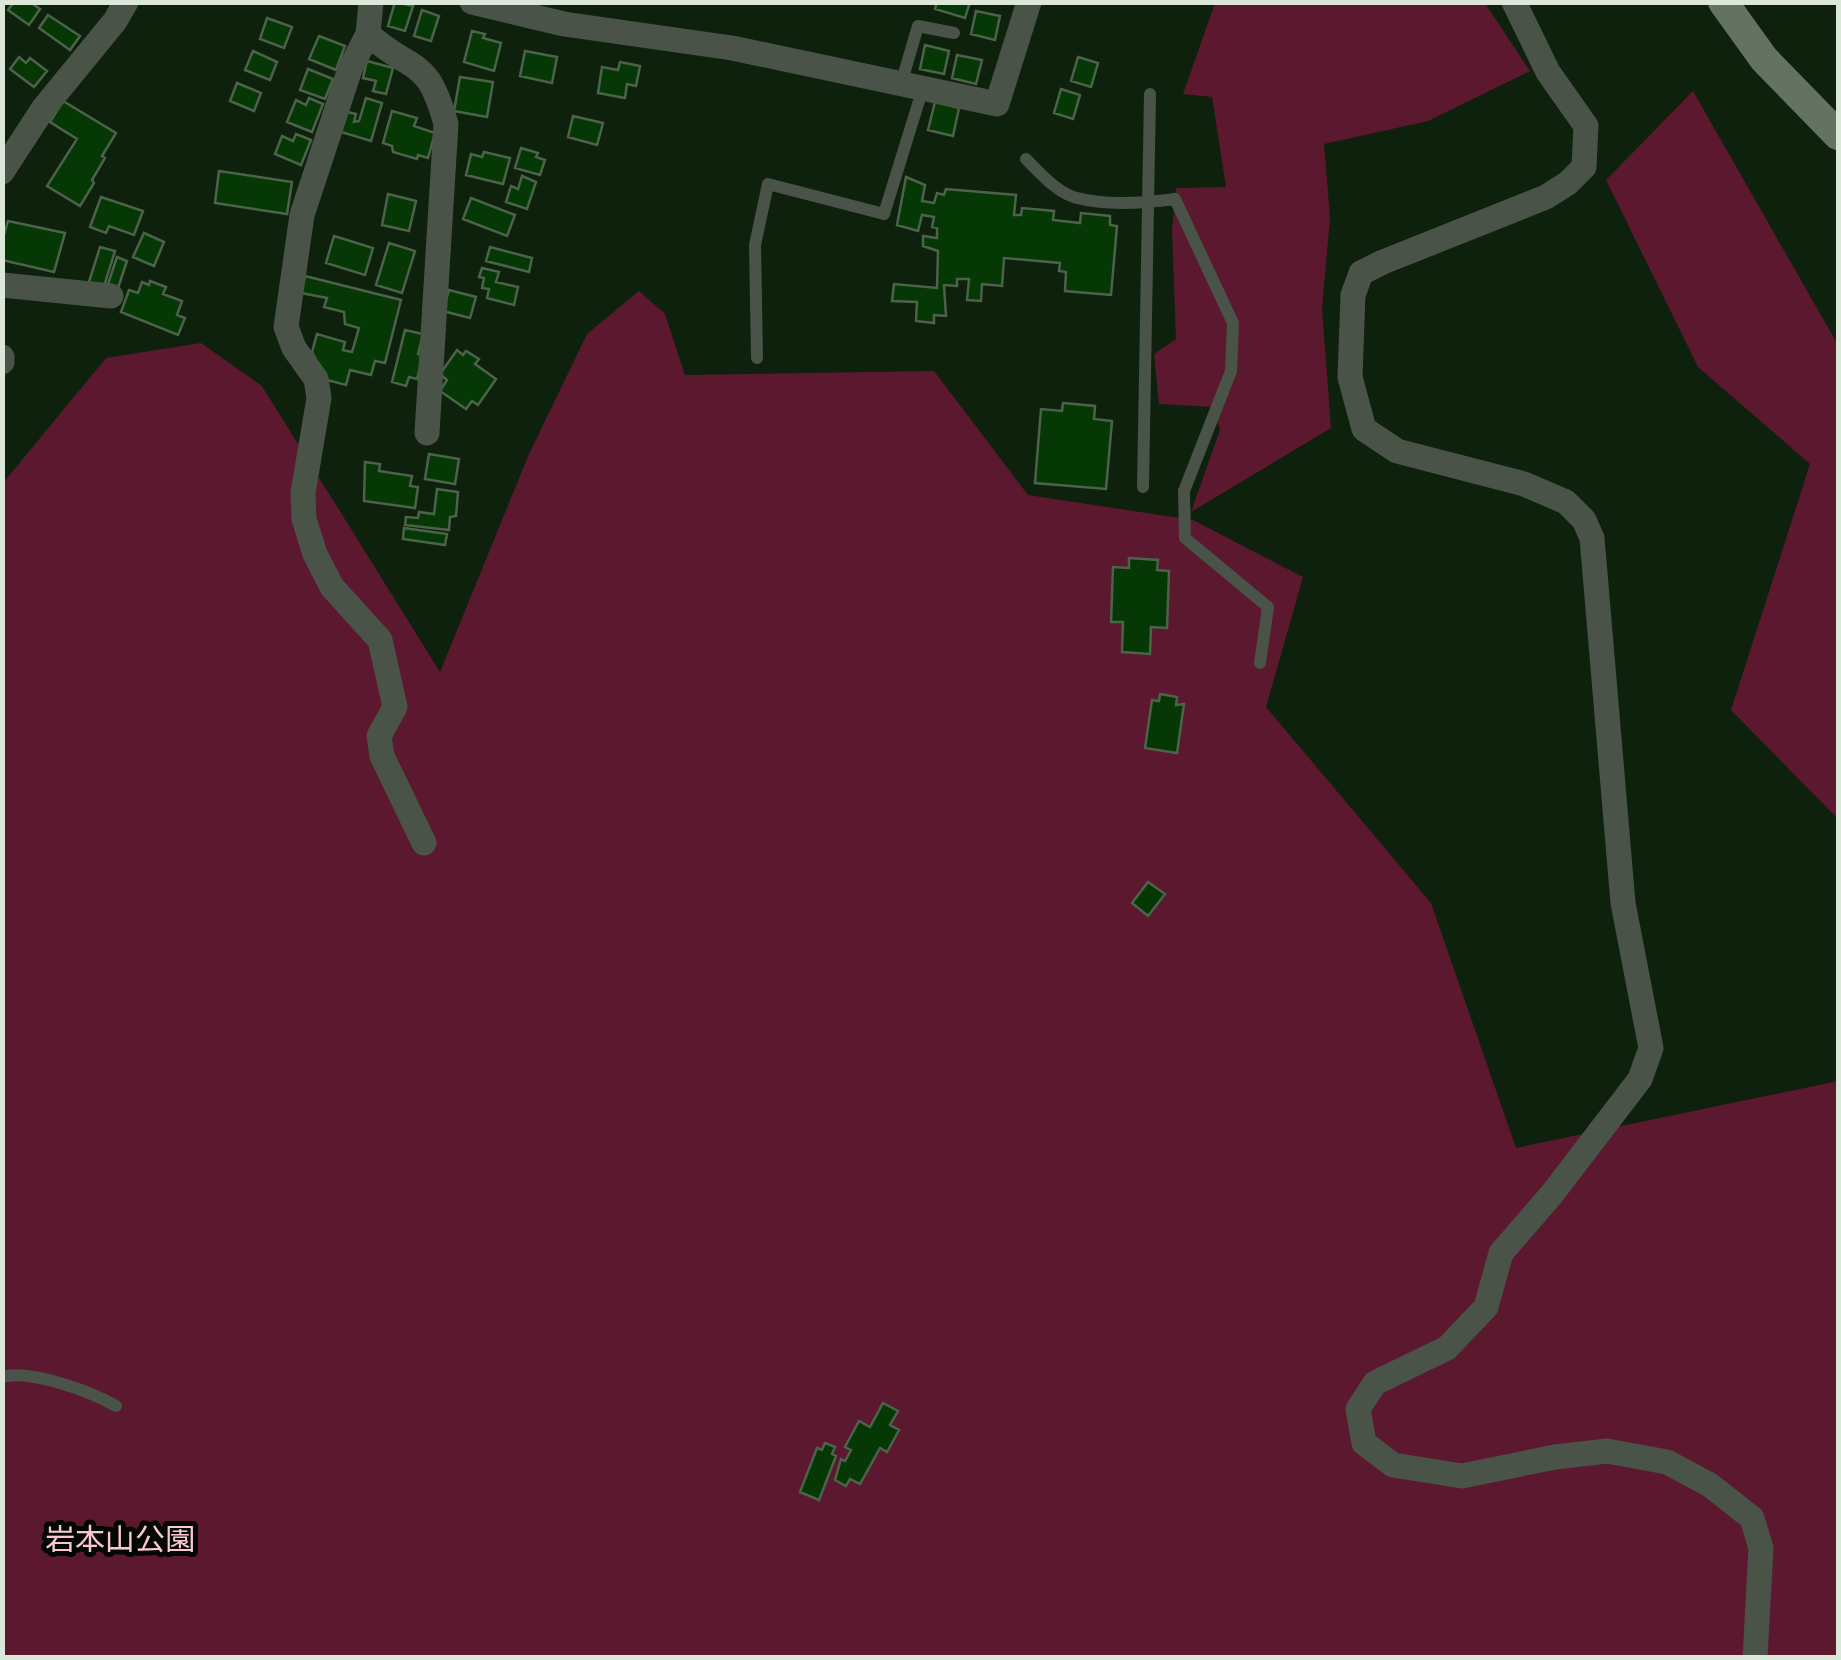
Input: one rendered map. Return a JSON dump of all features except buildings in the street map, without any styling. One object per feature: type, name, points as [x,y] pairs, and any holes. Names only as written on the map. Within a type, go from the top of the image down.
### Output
[{"type":"main road","points":[[1723,2],[1764,59],[1838,135]]},
{"type":"street","points":[[2,172],[44,108],[126,2]]},
{"type":"street","points":[[371,2],[368,34],[344,85],[302,215],[286,327],[294,348],[316,379],[320,398],[304,493],[304,519],[315,554],[332,586],[380,640],[394,707],[380,736],[382,756],[424,842]]},
{"type":"street","points":[[472,2],[564,24],[732,48],[997,104],[1029,2]]},
{"type":"street","points":[[1514,2],[1548,72],[1586,126],[1584,167],[1568,184],[1546,197],[1362,273],[1353,295],[1350,377],[1364,428],[1397,451],[1524,484],[1566,502],[1588,529],[1592,538],[1624,902],[1651,1048],[1640,1079],[1552,1194],[1500,1253],[1486,1307],[1447,1348],[1375,1384],[1358,1409],[1364,1443],[1393,1465],[1462,1476],[1555,1457],[1607,1452],[1667,1462],[1710,1485],[1752,1518],[1761,1548],[1755,1658]]},
{"type":"street","points":[[368,34],[384,48],[422,68],[436,88],[446,124],[427,433]]},
{"type":"street","points":[[2,285],[111,296]]},
{"type":"lane","points":[[756,358],[755,246],[768,184],[884,214],[912,86],[918,26],[954,33]]},
{"type":"lane","points":[[1143,486],[1150,94]]},
{"type":"lane","points":[[1026,159],[1046,180],[1075,198],[1148,202],[1175,199],[1233,323],[1231,371],[1184,491],[1185,538],[1268,607],[1260,663]]},
{"type":"lane","points":[[2,1377],[14,1374],[78,1390],[116,1406]]},
{"type":"green space","points":[[1215,3],[1485,3],[1530,71],[1428,121],[1324,144],[1330,217],[1322,309],[1331,428],[1191,512],[1220,430],[1213,407],[1159,404],[1154,354],[1176,339],[1172,230],[1176,188],[1226,187],[1212,97],[1183,94]]},
{"type":"green space","points":[[1693,91],[1838,345],[1838,819],[1731,710],[1810,464],[1698,367],[1606,180]]},
{"type":"green space","name":"岩本山公園","points":[[639,291],[665,314],[685,375],[934,371],[1028,495],[1193,520],[1303,577],[1266,707],[1431,903],[1516,1148],[1838,1081],[1838,1657],[3,1658],[3,483],[106,358],[201,343],[262,386],[440,672],[529,454],[587,334]]}]
